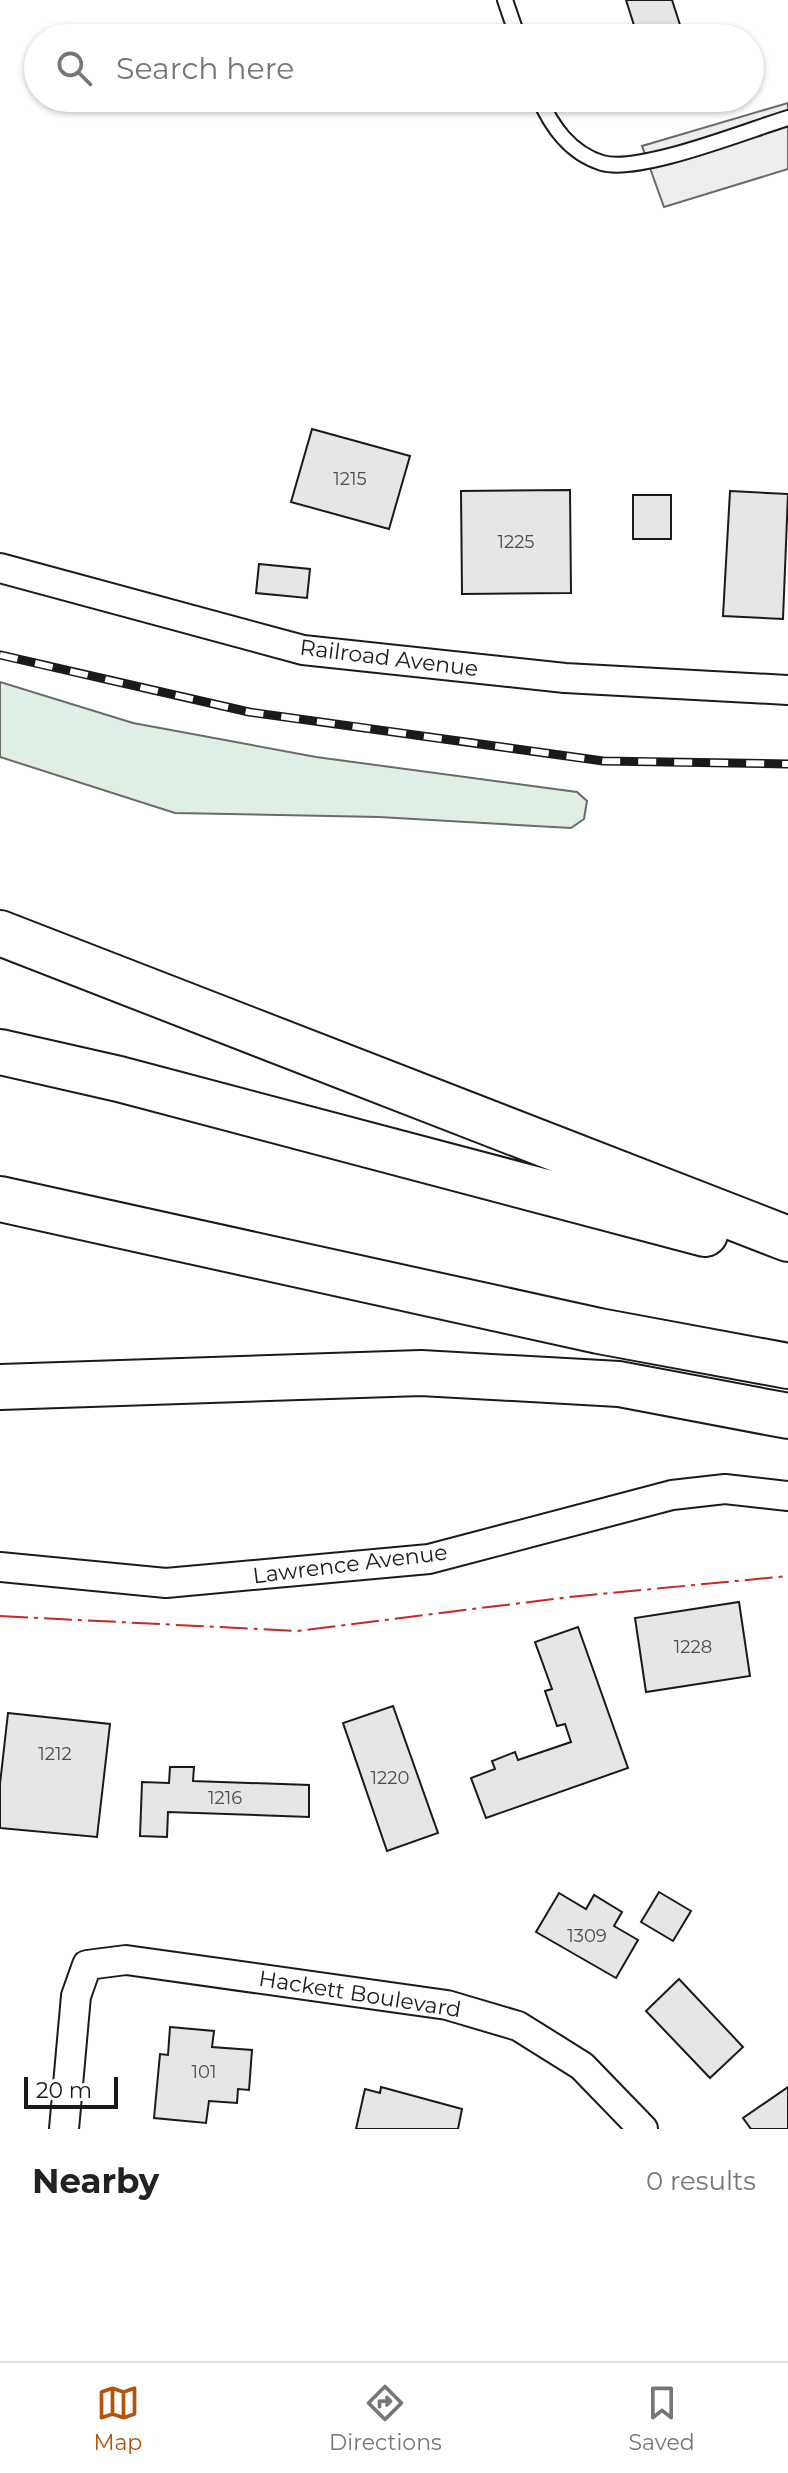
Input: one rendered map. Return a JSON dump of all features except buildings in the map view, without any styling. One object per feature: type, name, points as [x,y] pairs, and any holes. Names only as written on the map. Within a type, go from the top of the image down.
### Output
[{"type":"main road","points":[[0,933],[788,1239]]},
{"type":"main road","points":[[0,1052],[460,1168],[788,1258]]},
{"type":"main road","points":[[0,1199],[583,1327],[788,1366]]},
{"type":"main road","points":[[0,1387],[421,1373],[619,1384],[788,1416]]},
{"type":"street","name":"Railroad Avenue","points":[[0,568],[303,650],[565,678],[788,690]]},
{"type":"street","name":"Lawrence Avenue","points":[[0,1567],[166,1583],[429,1559],[672,1495],[725,1489],[788,1496]]},
{"type":"street","name":"Hackett Boulevard","points":[[64,2129],[76,1996],[87,1965],[126,1960],[447,2005],[518,2026],[582,2066],[643,2129]]},
{"type":"lane","points":[[505,0],[513,24]]},
{"type":"lane","points":[[546,112],[553,127],[572,148],[603,164],[641,163],[788,118]]},
{"type":"green space","points":[[0,682],[133,723],[316,757],[577,792],[587,801],[584,819],[571,828],[379,817],[175,813],[0,757]]},
{"type":"shaded area","points":[[788,103],[788,169],[664,207],[642,146]]},
{"type":"railway","points":[[0,655],[249,712],[603,761],[788,764]]},
{"type":"power","points":[[0,1616],[297,1631],[569,1597],[788,1576]]}]
